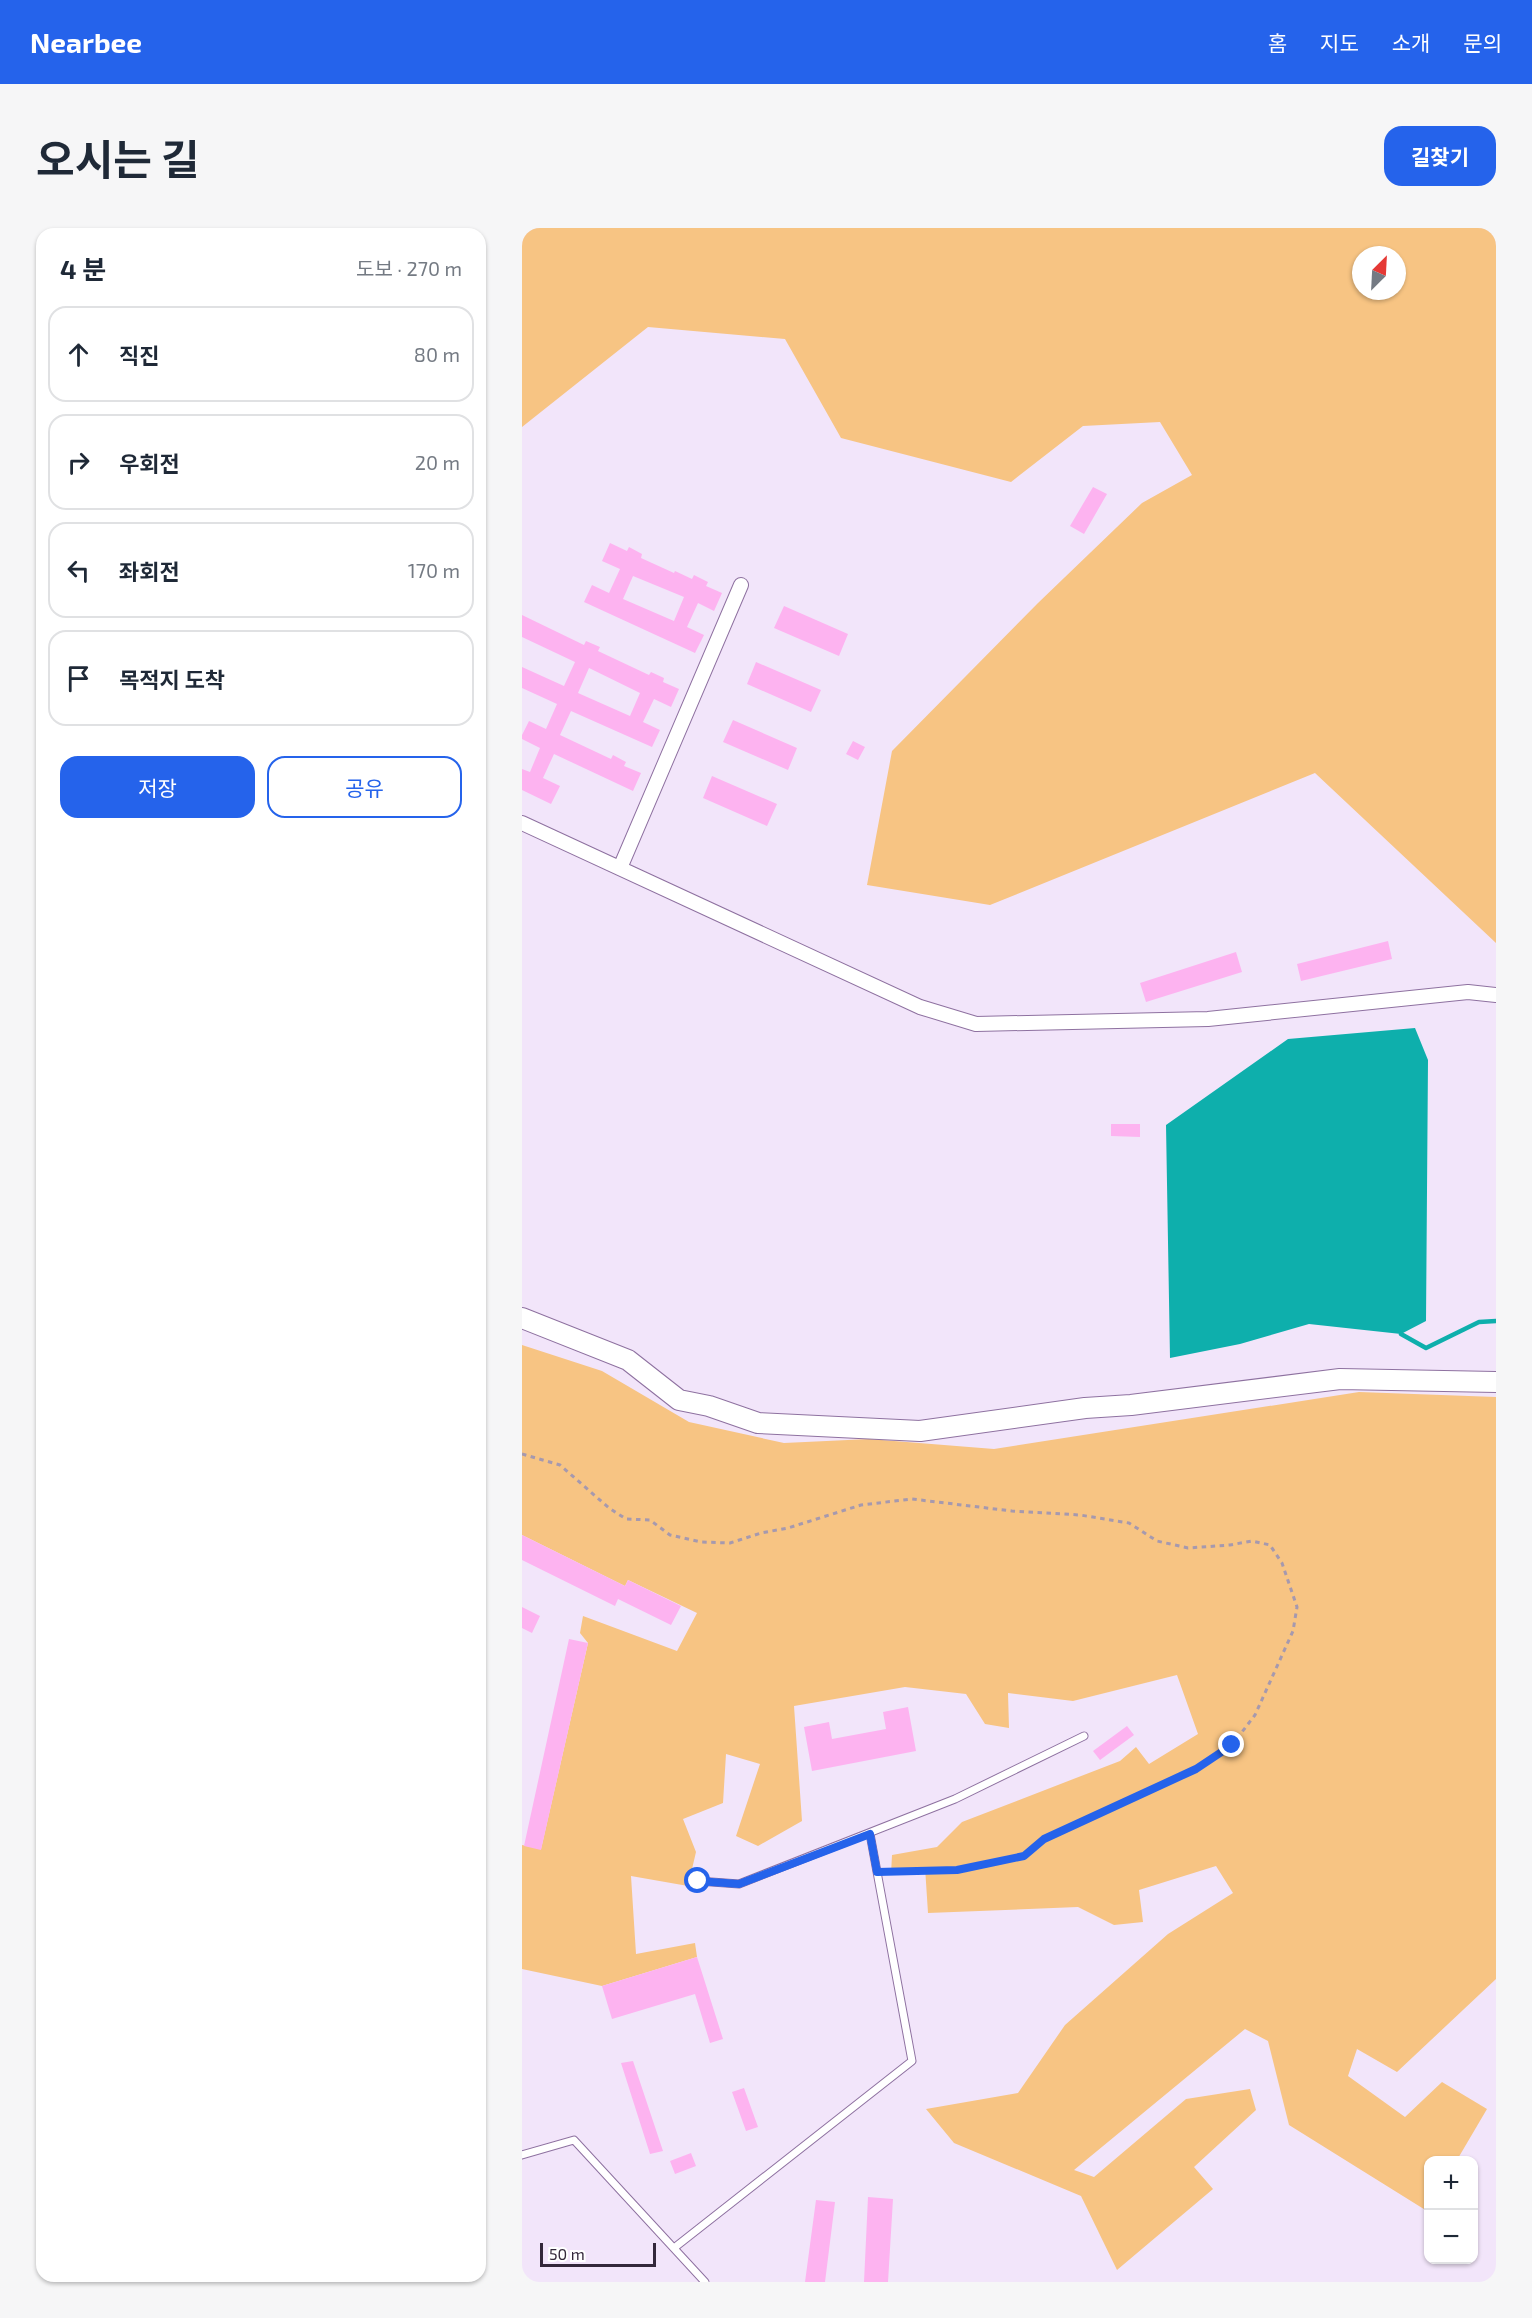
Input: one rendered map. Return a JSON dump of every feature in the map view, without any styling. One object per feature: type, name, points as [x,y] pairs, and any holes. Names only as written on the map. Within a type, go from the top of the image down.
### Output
[{"type":"street","points":[[620,868],[741,585]]},
{"type":"street","points":[[522,823],[920,1007],[976,1024],[1208,1018],[1468,992],[1496,995]]},
{"type":"street","points":[[522,1318],[628,1360],[679,1400],[710,1406],[758,1423],[920,1431],[1084,1408],[1340,1379],[1496,1382]]},
{"type":"lane","points":[[698,1881],[739,1884],[955,1799],[1084,1736]]},
{"type":"lane","points":[[674,2248],[912,2061],[870,1834]]},
{"type":"lane","points":[[522,2155],[574,2140],[705,2282]]},
{"type":"path","points":[[522,1454],[560,1465],[626,1520],[650,1521],[670,1535],[701,1542],[730,1543],[861,1505],[912,1499],[1012,1511],[1080,1515],[1129,1523],[1157,1541],[1188,1548],[1252,1541],[1270,1545],[1282,1563],[1297,1607],[1293,1631],[1255,1715],[1232,1745],[1196,1769],[1044,1839],[1024,1856],[957,1870],[877,1872]]},
{"type":"shaded area","points":[[522,228],[1496,228],[1496,943],[1315,773],[990,905],[867,885],[892,751],[1038,603],[1142,503],[1192,475],[1160,422],[1083,426],[1011,482],[841,438],[785,339],[648,327],[522,427]]},
{"type":"shaded area","points":[[1415,1028],[1428,1060],[1426,1321],[1401,1334],[1309,1324],[1240,1344],[1170,1358],[1166,1125],[1288,1039]]},
{"type":"shaded area","points":[[522,1345],[602,1371],[689,1422],[784,1443],[869,1439],[994,1449],[1359,1392],[1496,1397],[1496,1979],[1397,2072],[1357,2049],[1348,2076],[1405,2117],[1442,2082],[1487,2109],[1459,2156],[1424,2156],[1424,2209],[1289,2125],[1268,2041],[1245,2029],[1074,2170],[1094,2177],[1186,2099],[1250,2089],[1256,2110],[1194,2167],[1213,2189],[1117,2270],[1081,2196],[954,2143],[926,2109],[1018,2093],[1065,2025],[1168,1934],[1233,1893],[1216,1866],[1139,1890],[1143,1922],[1114,1925],[1078,1907],[928,1913],[925,1867],[891,1874],[892,1855],[937,1847],[962,1822],[1120,1761],[1136,1747],[1149,1764],[1198,1734],[1177,1675],[1073,1701],[1008,1693],[1009,1728],[985,1724],[966,1694],[905,1687],[794,1706],[802,1821],[758,1846],[736,1836],[760,1764],[726,1754],[723,1803],[683,1819],[696,1852],[688,1886],[631,1876],[636,1954],[695,1943],[697,1957],[602,1986],[522,1969],[522,1845],[541,1849],[588,1643],[580,1633],[583,1616],[677,1651],[697,1613],[628,1580],[625,1586],[522,1535]]},
{"type":"building","points":[[1093,487],[1107,494],[1084,534],[1070,526]]},
{"type":"building","points":[[610,543],[627,551],[629,547],[642,554],[641,558],[692,579],[694,575],[708,582],[706,586],[722,593],[714,611],[698,603],[687,627],[704,635],[695,653],[584,602],[592,585],[609,593],[620,569],[602,561]],"holes":[[[633,576],[684,597],[674,621],[623,599]]]},
{"type":"building","points":[[784,606],[848,634],[839,656],[774,628]]},
{"type":"building","points":[[522,615],[584,645],[586,641],[600,647],[598,651],[649,675],[651,672],[664,678],[663,682],[679,689],[671,707],[654,699],[643,722],[660,730],[652,747],[571,711],[560,735],[611,759],[613,755],[626,762],[624,766],[641,773],[633,791],[554,754],[543,778],[560,786],[551,804],[522,790],[522,769],[530,772],[540,748],[522,739],[522,735],[529,721],[546,729],[557,704],[522,688],[522,667],[564,686],[575,662],[522,637]],"holes":[[[589,668],[640,693],[630,716],[578,693]]]},
{"type":"building","points":[[756,662],[821,690],[811,712],[747,684]]},
{"type":"building","points":[[733,720],[797,748],[788,770],[723,742]]},
{"type":"building","points":[[853,741],[865,747],[858,760],[846,754]]},
{"type":"building","points":[[712,776],[777,804],[767,826],[703,798]]},
{"type":"building","points":[[1388,941],[1392,959],[1301,981],[1297,964]]},
{"type":"building","points":[[1236,952],[1242,972],[1146,1002],[1140,983]]},
{"type":"building","points":[[1111,1124],[1140,1124],[1140,1137],[1111,1136]]},
{"type":"building","points":[[522,1535],[625,1586],[628,1580],[681,1606],[671,1625],[618,1599],[615,1606],[522,1560]]},
{"type":"building","points":[[522,1607],[540,1616],[532,1633],[522,1628]]},
{"type":"building","points":[[569,1639],[588,1643],[541,1850],[524,1846]]},
{"type":"building","points":[[908,1707],[916,1751],[812,1771],[804,1727],[829,1722],[832,1739],[886,1729],[883,1712]]},
{"type":"building","points":[[1127,1726],[1134,1735],[1100,1760],[1093,1751]]},
{"type":"building","points":[[697,1957],[723,2039],[710,2043],[695,1994],[612,2019],[602,1986]]},
{"type":"building","points":[[633,2061],[663,2151],[650,2154],[621,2063]]},
{"type":"building","points":[[744,2088],[758,2127],[746,2131],[732,2092]]},
{"type":"building","points":[[691,2153],[696,2166],[675,2174],[670,2161]]},
{"type":"building","points":[[868,2197],[893,2199],[888,2282],[864,2282]]},
{"type":"building","points":[[816,2200],[835,2202],[825,2282],[805,2282]]},
{"type":"waterway","points":[[1401,1334],[1426,1348],[1479,1322],[1496,1321]]},
{"type":"route","points":[[698,1881],[739,1884],[870,1834],[877,1872],[957,1870],[1000,1863],[1024,1856],[1044,1839],[1065,1828],[1089,1820],[1156,1786],[1196,1769],[1232,1745]]}]
